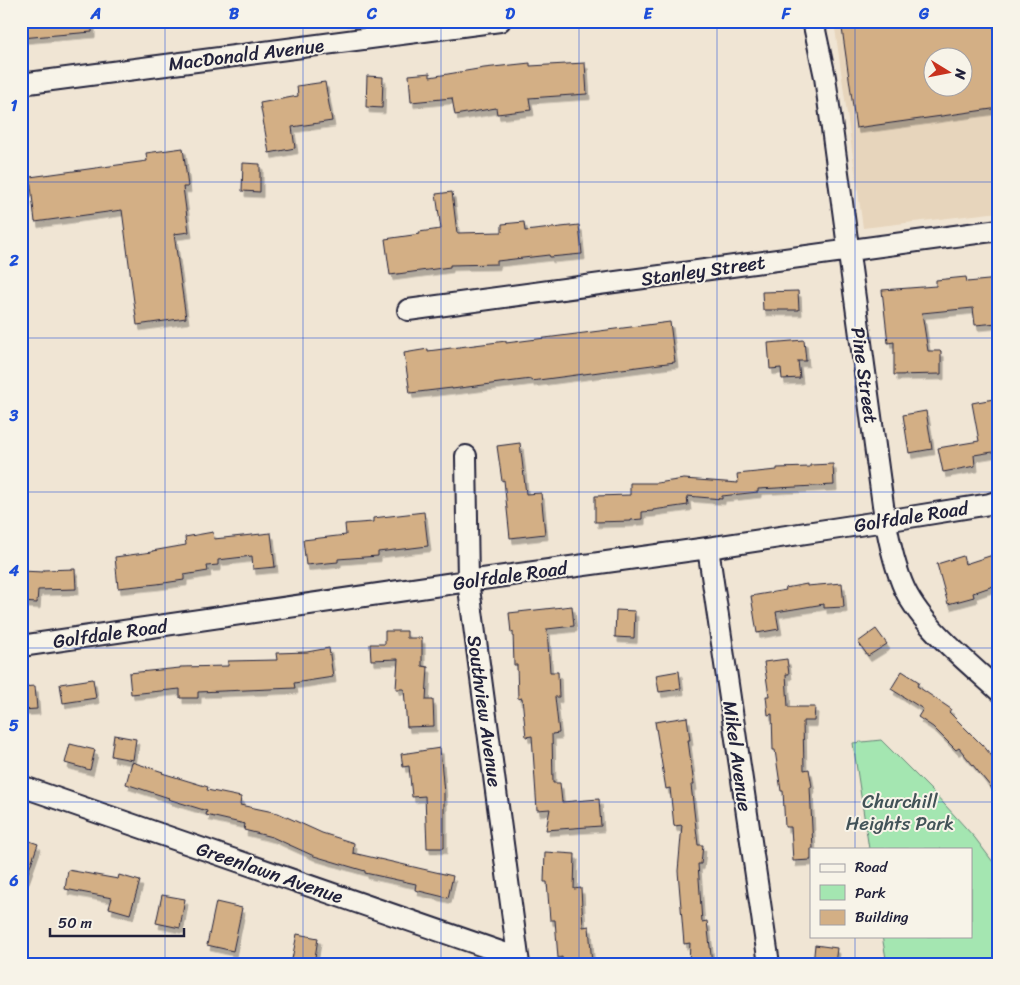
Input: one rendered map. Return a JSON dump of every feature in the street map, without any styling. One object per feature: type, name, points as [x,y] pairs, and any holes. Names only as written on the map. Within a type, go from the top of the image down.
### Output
[{"type":"street","name":"MacDonald Avenue","points":[[21,84],[500,21]]},
{"type":"street","name":"Pine Street","points":[[813,21],[826,77],[885,521],[893,558],[902,585],[918,613],[941,638],[999,691]]},
{"type":"street","name":"Stanley Street","points":[[408,310],[999,230]]},
{"type":"street","name":"Southview Avenue","points":[[466,456],[468,581],[518,961]]},
{"type":"street","name":"Golfdale Road","points":[[21,646],[708,548],[885,521],[999,501]]},
{"type":"street","name":"Mikel Avenue","points":[[708,548],[768,964]]},
{"type":"street","name":"Greenlawn Avenue","points":[[21,786],[518,961]]},
{"type":"street","points":[[494,964],[518,961]]},
{"type":"shaded area","points":[[834,21],[997,21],[999,35],[999,212],[863,228]]},
{"type":"green space","name":"Churchill Heights Park","points":[[881,740],[935,794],[975,838],[999,870],[999,964],[887,964],[882,938],[972,938],[972,848],[869,848],[853,743]]},
{"type":"building","points":[[21,21],[92,21],[92,32],[21,38]]},
{"type":"building","points":[[841,21],[993,21],[999,60],[999,108],[856,128]]},
{"type":"building","points":[[530,63],[530,66],[585,63],[587,94],[529,98],[531,110],[497,114],[496,108],[455,115],[452,98],[411,102],[409,75],[430,73],[430,77]]},
{"type":"building","points":[[367,76],[383,77],[382,108],[366,107]]},
{"type":"building","points":[[325,82],[332,121],[292,127],[295,148],[269,153],[260,103],[298,96],[297,86]]},
{"type":"building","points":[[183,148],[188,187],[183,187],[189,232],[174,234],[186,318],[137,325],[122,210],[35,222],[30,177],[147,161],[146,153]]},
{"type":"building","points":[[243,163],[260,164],[260,192],[242,191]]},
{"type":"building","points":[[452,192],[457,233],[502,232],[502,224],[524,222],[525,231],[579,225],[582,254],[550,257],[549,255],[497,261],[497,264],[450,265],[450,267],[390,275],[385,239],[441,229],[436,194]]},
{"type":"building","points":[[966,277],[967,282],[999,279],[998,323],[975,325],[973,308],[922,313],[928,351],[941,351],[941,374],[894,375],[894,342],[888,343],[882,290],[936,286],[936,280]]},
{"type":"building","points":[[798,291],[799,310],[763,310],[762,292]]},
{"type":"building","points":[[670,322],[675,362],[531,381],[531,379],[410,393],[404,353],[506,341],[506,343]]},
{"type":"building","points":[[804,340],[806,361],[798,361],[800,378],[782,379],[781,368],[770,369],[768,343]]},
{"type":"building","points":[[999,398],[999,451],[974,455],[975,466],[943,472],[938,448],[979,441],[972,403]]},
{"type":"building","points":[[926,411],[932,449],[909,453],[903,415]]},
{"type":"building","points":[[520,443],[526,494],[541,493],[545,534],[510,538],[504,480],[502,481],[497,446]]},
{"type":"building","points":[[833,464],[834,485],[758,489],[758,492],[722,496],[722,499],[687,496],[688,505],[642,512],[642,519],[595,522],[595,496],[630,495],[630,483],[657,483],[684,479],[738,483],[737,474],[777,470],[777,468]]},
{"type":"building","points":[[424,512],[428,546],[378,552],[378,556],[338,559],[338,562],[306,565],[303,540],[346,535],[345,524],[373,522],[373,518]]},
{"type":"building","points":[[213,532],[214,539],[271,533],[275,567],[253,569],[252,556],[218,560],[218,565],[207,566],[208,571],[184,575],[184,580],[118,588],[115,557],[186,545],[185,537]]},
{"type":"building","points":[[999,553],[999,584],[973,593],[974,597],[948,604],[937,564],[963,556],[965,564]]},
{"type":"building","points":[[75,569],[76,589],[38,590],[37,603],[21,602],[21,571],[43,572],[43,570]]},
{"type":"building","points":[[842,583],[844,607],[824,608],[824,604],[776,612],[779,629],[757,633],[751,596],[807,584],[807,586]]},
{"type":"building","points":[[572,606],[574,626],[547,629],[550,672],[558,672],[559,697],[555,697],[559,733],[552,734],[553,783],[560,783],[562,802],[599,799],[601,826],[546,830],[550,809],[537,810],[532,736],[526,737],[522,698],[518,699],[517,665],[514,665],[513,632],[511,633],[509,613]]},
{"type":"building","points":[[616,610],[635,611],[634,638],[615,637]]},
{"type":"building","points":[[876,629],[887,644],[868,656],[858,642]]},
{"type":"building","points":[[385,631],[407,631],[407,638],[422,638],[422,666],[428,667],[426,700],[433,700],[434,726],[407,727],[404,689],[396,689],[398,659],[371,660],[370,644],[385,644]]},
{"type":"building","points":[[329,648],[333,677],[294,683],[295,688],[198,692],[198,698],[180,698],[180,689],[131,694],[129,673],[180,667],[228,666],[228,661],[277,660],[276,653],[307,652]]},
{"type":"building","points":[[787,659],[789,674],[786,674],[788,707],[815,707],[814,721],[803,721],[804,770],[809,769],[812,787],[810,787],[813,848],[810,848],[810,860],[793,861],[791,827],[785,827],[783,791],[781,791],[775,750],[773,750],[772,714],[768,715],[766,696],[769,696],[764,662]]},
{"type":"building","points":[[679,671],[681,689],[659,692],[656,675]]},
{"type":"building","points":[[902,671],[919,682],[917,686],[951,709],[949,712],[982,744],[999,765],[999,797],[959,748],[956,750],[933,727],[918,717],[923,709],[891,689]]},
{"type":"building","points":[[93,679],[96,698],[63,703],[60,684]]},
{"type":"building","points":[[35,686],[37,709],[21,710],[21,687]]},
{"type":"building","points":[[687,717],[694,785],[691,785],[698,845],[703,845],[701,864],[698,864],[702,922],[707,921],[712,964],[689,964],[690,943],[684,944],[678,871],[682,825],[674,826],[670,788],[666,789],[655,722]]},
{"type":"building","points":[[114,735],[136,739],[133,760],[111,756]]},
{"type":"building","points":[[70,744],[95,750],[90,770],[65,763]]},
{"type":"building","points":[[440,748],[444,794],[444,848],[427,848],[425,796],[412,797],[409,766],[403,767],[401,754]]},
{"type":"building","points":[[132,762],[208,787],[207,790],[241,797],[240,805],[278,813],[322,833],[354,843],[353,853],[453,876],[448,898],[415,890],[416,884],[365,873],[365,871],[314,856],[272,837],[244,830],[245,824],[206,815],[207,811],[126,784]]},
{"type":"building","points":[[21,838],[38,844],[23,886],[21,885]]},
{"type":"building","points":[[545,852],[575,854],[574,889],[581,888],[583,927],[589,926],[592,964],[563,964],[562,957],[558,958],[555,920],[550,920],[547,882],[544,882]]},
{"type":"building","points":[[68,870],[118,879],[119,875],[140,881],[130,914],[109,908],[112,898],[65,889]]},
{"type":"building","points":[[162,895],[185,899],[180,928],[156,923]]},
{"type":"building","points":[[216,902],[242,908],[233,951],[207,945]]},
{"type":"building","points":[[297,934],[318,938],[314,964],[291,964]]},
{"type":"building","points":[[815,945],[837,948],[835,964],[813,964]]}]
